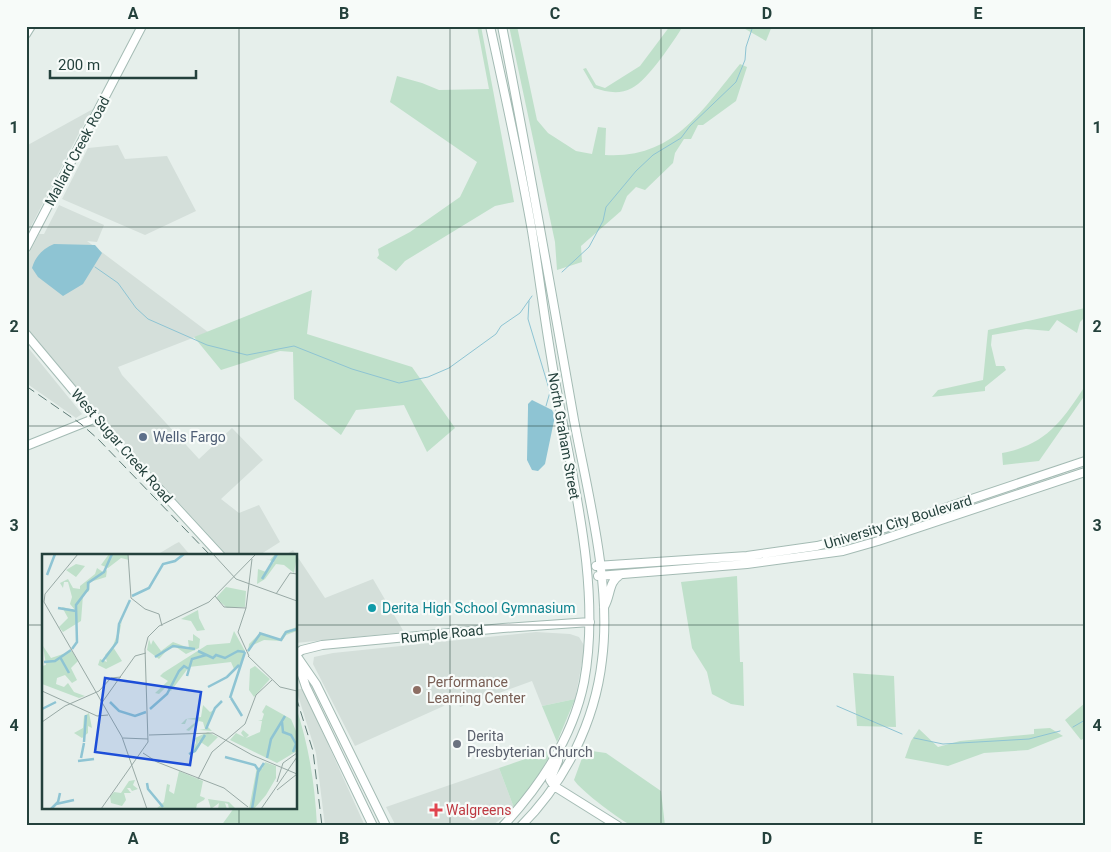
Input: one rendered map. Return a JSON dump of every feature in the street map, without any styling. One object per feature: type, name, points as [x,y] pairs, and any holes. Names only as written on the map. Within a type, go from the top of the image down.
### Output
[{"type":"main road","points":[[26,34],[31,26]]},
{"type":"main road","name":"Mallard Creek Road","points":[[26,248],[142,26]]},
{"type":"main road","name":"North Graham Street","points":[[490,26],[532,232],[550,355],[587,566],[590,622],[588,654],[583,685],[572,721],[559,751],[542,778],[503,826]]},
{"type":"main road","name":"North Graham Street","points":[[502,26],[535,195],[599,566],[604,607],[604,650],[596,694],[579,741],[554,786],[521,826]]},
{"type":"main road","points":[[26,241],[33,236]]},
{"type":"main road","name":"West Sugar Creek Road","points":[[26,334],[165,497],[219,554]]},
{"type":"main road","points":[[26,446],[96,418]]},
{"type":"main road","name":"University City Boulevard","points":[[587,566],[770,554],[841,541],[1085,461]]},
{"type":"main road","name":"University City Boulevard","points":[[588,577],[748,564],[843,551],[1085,472]]},
{"type":"main road","points":[[604,607],[609,599],[612,582],[620,575]]},
{"type":"main road","name":"Rumple Road","points":[[298,653],[302,650],[322,645],[512,627],[590,622]]},
{"type":"main road","points":[[298,658],[316,684],[386,826]]},
{"type":"main road","points":[[298,661],[306,686],[373,826]]},
{"type":"main road","points":[[335,747],[342,747],[358,770]]},
{"type":"main road","points":[[559,751],[558,761],[550,780],[554,786],[618,826]]},
{"type":"shaded area","points":[[93,109],[79,133],[26,236],[26,146]]},
{"type":"shaded area","points":[[118,145],[125,159],[167,156],[196,211],[145,235],[62,199],[88,148]]},
{"type":"shaded area","points":[[59,205],[104,225],[97,242],[87,241],[208,332],[118,367],[122,375],[199,459],[232,428],[263,460],[221,499],[239,513],[259,505],[280,542],[261,554],[226,554],[125,444],[26,327],[26,259],[39,234],[44,234]]},
{"type":"shaded area","points":[[26,345],[82,414],[76,418],[26,383]]},
{"type":"shaded area","points":[[179,542],[189,554],[158,554]]},
{"type":"shaded area","points":[[293,550],[296,554],[287,554]]},
{"type":"shaded area","points":[[298,558],[325,598],[373,579],[404,632],[298,643]]},
{"type":"shaded area","name":"Performance Learning Center","points":[[536,632],[570,634],[579,637],[585,647],[575,699],[542,706],[532,681],[460,707],[457,700],[355,746],[313,664],[314,657],[333,653]]},
{"type":"shaded area","points":[[298,689],[303,689],[365,826],[325,826],[316,753],[298,695]]},
{"type":"shaded area","points":[[499,768],[514,808],[492,826],[396,826],[386,807]]},
{"type":"green space","points":[[477,26],[481,26],[514,202],[495,206],[405,261],[396,271],[377,258],[379,255],[378,249],[410,232],[460,197],[477,162],[390,102],[397,76],[439,90],[489,89]]},
{"type":"green space","points":[[509,26],[517,26],[537,120],[548,133],[576,151],[592,154],[598,127],[606,128],[605,155],[629,154],[650,149],[668,140],[684,129],[698,115],[740,64],[747,67],[736,101],[703,125],[698,125],[691,139],[684,139],[675,153],[673,163],[645,190],[636,187],[627,196],[621,211],[581,246],[582,262],[557,270],[555,242]]},
{"type":"green space","points":[[670,26],[683,26],[660,60],[638,84],[618,92],[608,92],[594,88],[583,69],[586,68],[596,85],[605,88],[640,66]]},
{"type":"green space","points":[[740,26],[772,26],[766,41]]},
{"type":"green space","points":[[312,290],[307,334],[412,367],[455,428],[427,452],[404,405],[356,410],[341,435],[294,399],[293,352],[280,351],[221,370],[194,337]]},
{"type":"green space","points":[[1085,308],[1085,317],[1080,322],[1077,333],[1057,320],[1049,331],[1026,329],[992,335],[991,345],[996,366],[1004,366],[1006,370],[985,387],[985,391],[932,397],[938,390],[983,380],[988,330]]},
{"type":"green space","points":[[1085,386],[1085,395],[1039,461],[1003,465],[1002,453],[1017,449],[1042,438],[1069,410]]},
{"type":"green space","points":[[737,576],[740,662],[743,662],[744,706],[731,704],[712,694],[707,672],[692,648],[681,582]]},
{"type":"green space","points":[[853,673],[894,676],[896,727],[857,726]]},
{"type":"green space","points":[[575,699],[557,742],[542,706]]},
{"type":"green space","points":[[1085,703],[1085,738],[1081,740],[1065,720]]},
{"type":"green space","points":[[298,714],[311,766],[317,826],[221,826],[233,810],[298,810]]},
{"type":"green space","points":[[1050,728],[1063,736],[1028,750],[984,753],[948,766],[905,758],[911,741],[919,729],[938,747],[960,741],[1034,734],[1034,729]]},
{"type":"green space","points":[[554,749],[534,782],[514,808],[499,768]]},
{"type":"green space","points":[[585,750],[606,753],[661,791],[665,826],[633,826],[584,791],[574,780]]},
{"type":"water","points":[[54,244],[95,245],[102,253],[83,284],[63,296],[38,277],[32,268],[40,253]]},
{"type":"water","points":[[532,400],[552,410],[555,416],[545,464],[538,471],[532,470],[527,460],[528,404]]},
{"type":"waterway","points":[[562,272],[589,247],[603,221],[606,207],[636,171],[653,155],[681,138],[690,126],[736,82],[745,60],[746,47],[753,26]]},
{"type":"waterway","points":[[95,267],[118,283],[136,308],[148,319],[207,345],[247,355],[294,346],[352,369],[399,383],[428,377],[449,368],[496,334],[501,326],[520,313],[532,296]]},
{"type":"waterway","points":[[529,301],[528,319],[550,392],[546,406]]},
{"type":"waterway","points":[[837,706],[902,734]]},
{"type":"waterway","points":[[1073,727],[1085,720]]},
{"type":"waterway","points":[[914,738],[943,744],[1029,739],[1060,731]]},
{"type":"railway","points":[[26,386],[81,424],[98,439],[209,554]]},
{"type":"railway","points":[[298,703],[313,751],[322,826]]},
{"type":"place","name":"Wells Fargo","points":[[143,437]]},
{"type":"place","name":"Derita High School Gymnasium","points":[[372,608]]},
{"type":"place","name":"Performance Learning Center","points":[[417,690]]},
{"type":"place","name":"Derita Presbyterian Church","points":[[457,744]]},
{"type":"place","name":"Walgreens","points":[[436,810]]}]
